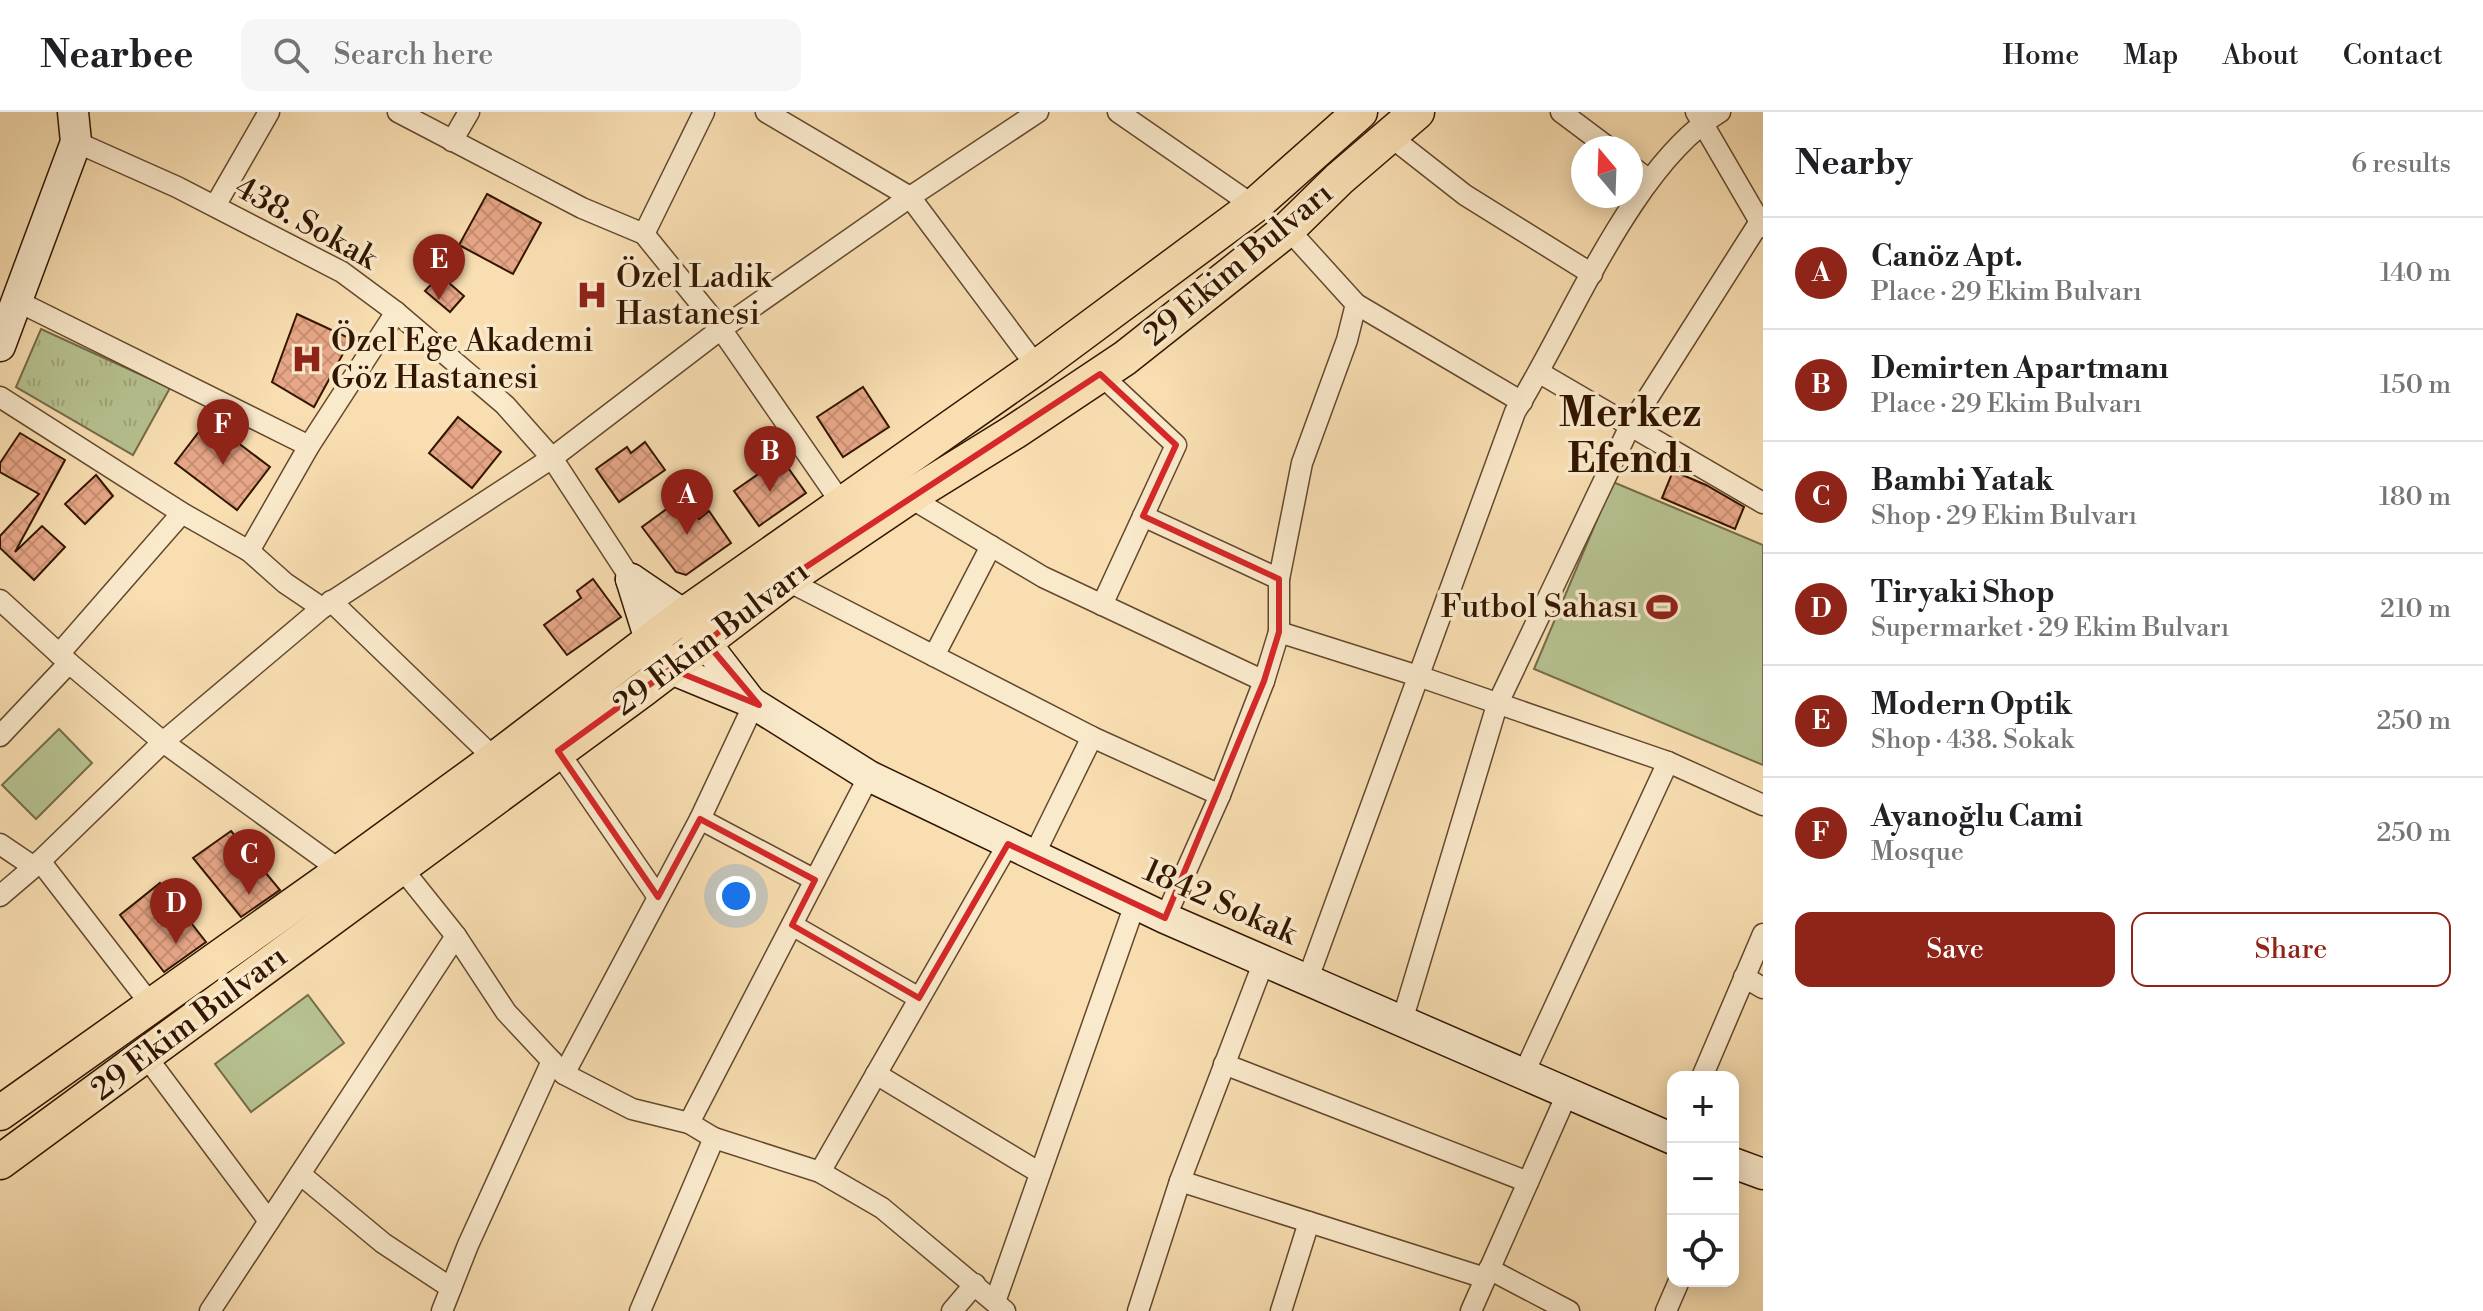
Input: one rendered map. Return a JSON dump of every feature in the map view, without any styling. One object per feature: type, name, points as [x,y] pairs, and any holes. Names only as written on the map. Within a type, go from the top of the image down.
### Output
[{"type":"main road","name":"29 Ekim Bulvarı","points":[[0,1113],[495,759],[684,615],[1037,367],[1254,206],[1360,112]]},
{"type":"main road","name":"29 Ekim Bulvarı","points":[[0,1162],[671,669],[786,580],[1125,358],[1288,229],[1339,179],[1417,112]]},
{"type":"street","points":[[215,206],[269,112]]},
{"type":"street","points":[[398,112],[582,208],[644,234],[721,329],[842,504]]},
{"type":"street","points":[[452,141],[469,112]]},
{"type":"street","points":[[644,234],[704,112]]},
{"type":"street","points":[[766,112],[910,197],[1037,367]]},
{"type":"street","points":[[0,896],[163,742],[327,605],[552,458],[721,329],[1038,112]]},
{"type":"street","points":[[1118,112],[1254,206]]},
{"type":"street","points":[[1561,112],[1593,136]]},
{"type":"street","points":[[1307,981],[1515,412],[1649,180],[1699,118],[1720,112]]},
{"type":"street","points":[[1402,1021],[1497,705],[1630,426],[1761,225],[1699,118]]},
{"type":"street","points":[[0,346],[10,307],[74,127]]},
{"type":"street","name":"438. Sokak","points":[[74,127],[342,272],[396,312],[505,405],[552,458],[631,579]]},
{"type":"street","points":[[1391,137],[1465,195],[1592,274]]},
{"type":"street","points":[[1643,175],[1649,180]]},
{"type":"street","points":[[1288,229],[1356,304],[1522,402]]},
{"type":"street","points":[[1165,918],[1220,795],[1264,681],[1279,632],[1279,579],[1302,463],[1347,340],[1356,304]]},
{"type":"street","points":[[10,307],[309,446]]},
{"type":"street","points":[[249,551],[309,446],[396,312]]},
{"type":"street","points":[[1540,373],[1763,503]]},
{"type":"street","points":[[1100,374],[1176,445],[1102,605]]},
{"type":"street","points":[[0,397],[182,513],[249,551],[285,583],[327,605],[495,759]]},
{"type":"street","points":[[909,497],[1043,577],[1264,681]]},
{"type":"street","points":[[0,736],[182,513]]},
{"type":"street","points":[[1143,516],[1279,579]]},
{"type":"street","points":[[934,656],[991,546]]},
{"type":"street","points":[[631,579],[684,615],[753,703]]},
{"type":"street","points":[[631,579],[650,640],[671,669],[753,703]]},
{"type":"street","points":[[786,580],[1092,737],[1220,795]]},
{"type":"street","points":[[0,600],[163,742],[341,871]]},
{"type":"street","points":[[1279,632],[1668,762],[1763,805]]},
{"type":"street","points":[[300,1174],[383,1243],[448,1304],[558,1068],[700,819],[753,703]]},
{"type":"street","name":"1842 Sokak","points":[[753,703],[869,776],[1135,904],[1667,1136]]},
{"type":"street","points":[[820,1172],[919,998],[1021,849],[1092,737]]},
{"type":"street","points":[[558,751],[658,897]]},
{"type":"street","points":[[1523,1075],[1668,762]]},
{"type":"street","points":[[689,1123],[869,776]]},
{"type":"street","points":[[700,819],[815,880]]},
{"type":"street","points":[[0,844],[37,864],[152,1006]]},
{"type":"street","points":[[400,866],[456,936],[506,1012],[558,1068],[632,1109],[689,1123],[714,1138],[820,1172],[882,1208],[1000,1307],[1040,1173],[1135,904]]},
{"type":"street","points":[[792,925],[919,998]]},
{"type":"street","points":[[1705,1071],[1763,934]]},
{"type":"street","points":[[210,1311],[456,936]]},
{"type":"street","points":[[1138,1311],[1180,1181],[1264,961]]},
{"type":"street","points":[[1744,977],[1763,988]]},
{"type":"street","points":[[145,1055],[269,1221]]},
{"type":"street","points":[[1224,1064],[1528,1182]]},
{"type":"street","points":[[876,1074],[1040,1173]]},
{"type":"street","points":[[1471,1311],[1567,1094]]},
{"type":"street","points":[[640,1311],[714,1138]]},
{"type":"street","points":[[1739,1165],[1763,1174]]},
{"type":"street","points":[[1180,1181],[1487,1273],[1569,1311]]},
{"type":"street","points":[[1281,1311],[1309,1222]]},
{"type":"street","points":[[952,1311],[975,1284]]},
{"type":"street","points":[[1666,1311],[1676,1287]]},
{"type":"highlighted area","points":[[1100,374],[1176,445],[1143,516],[1279,579],[1279,632],[1264,681],[1165,918],[1008,844],[919,998],[792,925],[815,880],[700,819],[658,897],[558,751],[671,669],[759,705],[706,642],[786,580]]},
{"type":"green space","points":[[41,329],[170,388],[133,455],[16,387]]},
{"type":"green space","name":"Futbol Sahası","points":[[1613,482],[1763,545],[1763,765],[1534,669]]},
{"type":"green space","points":[[59,729],[92,763],[36,819],[2,785]]},
{"type":"green space","points":[[308,995],[344,1043],[251,1112],[215,1064]]},
{"type":"building","points":[[487,194],[541,223],[513,274],[459,245]]},
{"type":"building","points":[[440,275],[464,296],[450,312],[425,291]]},
{"type":"building","points":[[297,314],[351,339],[314,407],[272,382]]},
{"type":"building","points":[[863,387],[889,427],[843,457],[817,417]]},
{"type":"building","points":[[458,417],[501,452],[472,488],[429,453]]},
{"type":"building","points":[[208,420],[270,467],[237,510],[175,463]]},
{"type":"building","points":[[20,433],[65,460],[15,552],[42,526],[65,547],[34,580],[0,548],[0,536],[39,494],[0,472],[0,463]]},
{"type":"building","points":[[645,442],[665,470],[619,502],[596,469],[627,447],[631,453]]},
{"type":"building","points":[[781,458],[806,493],[759,526],[734,491]]},
{"type":"building","points":[[1673,471],[1706,485],[1744,507],[1735,529],[1662,498]]},
{"type":"building","points":[[96,475],[113,496],[85,524],[65,504]]},
{"type":"building","points":[[683,497],[699,519],[709,511],[731,543],[686,575],[676,572],[642,527]]},
{"type":"building","points":[[593,579],[621,617],[567,655],[544,625],[581,598],[577,591]]},
{"type":"building","points":[[231,831],[280,890],[241,917],[193,858]]},
{"type":"building","points":[[160,883],[206,942],[164,972],[120,915]]},
{"type":"place","name":"Özel Ladik Hastanesi","points":[[592,295]]},
{"type":"place","name":"Modern Optik","points":[[439,300]]},
{"type":"place","name":"Özel Ege Akademi Göz Hastanesi","points":[[307,359]]},
{"type":"place","name":"Ayanoğlu Cami","points":[[223,465]]},
{"type":"place","name":"Demirten Apartmanı","points":[[770,492]]},
{"type":"place","name":"Canöz Apt.","points":[[687,535]]},
{"type":"place","name":"Futbol Sahası","points":[[1662,607]]},
{"type":"place","name":"Bambi Yatak","points":[[249,895]]},
{"type":"place","name":"Tiryaki Shop","points":[[176,944]]},
{"type":"district","name":"Merkez Efendı","points":[[1630,437]]}]
